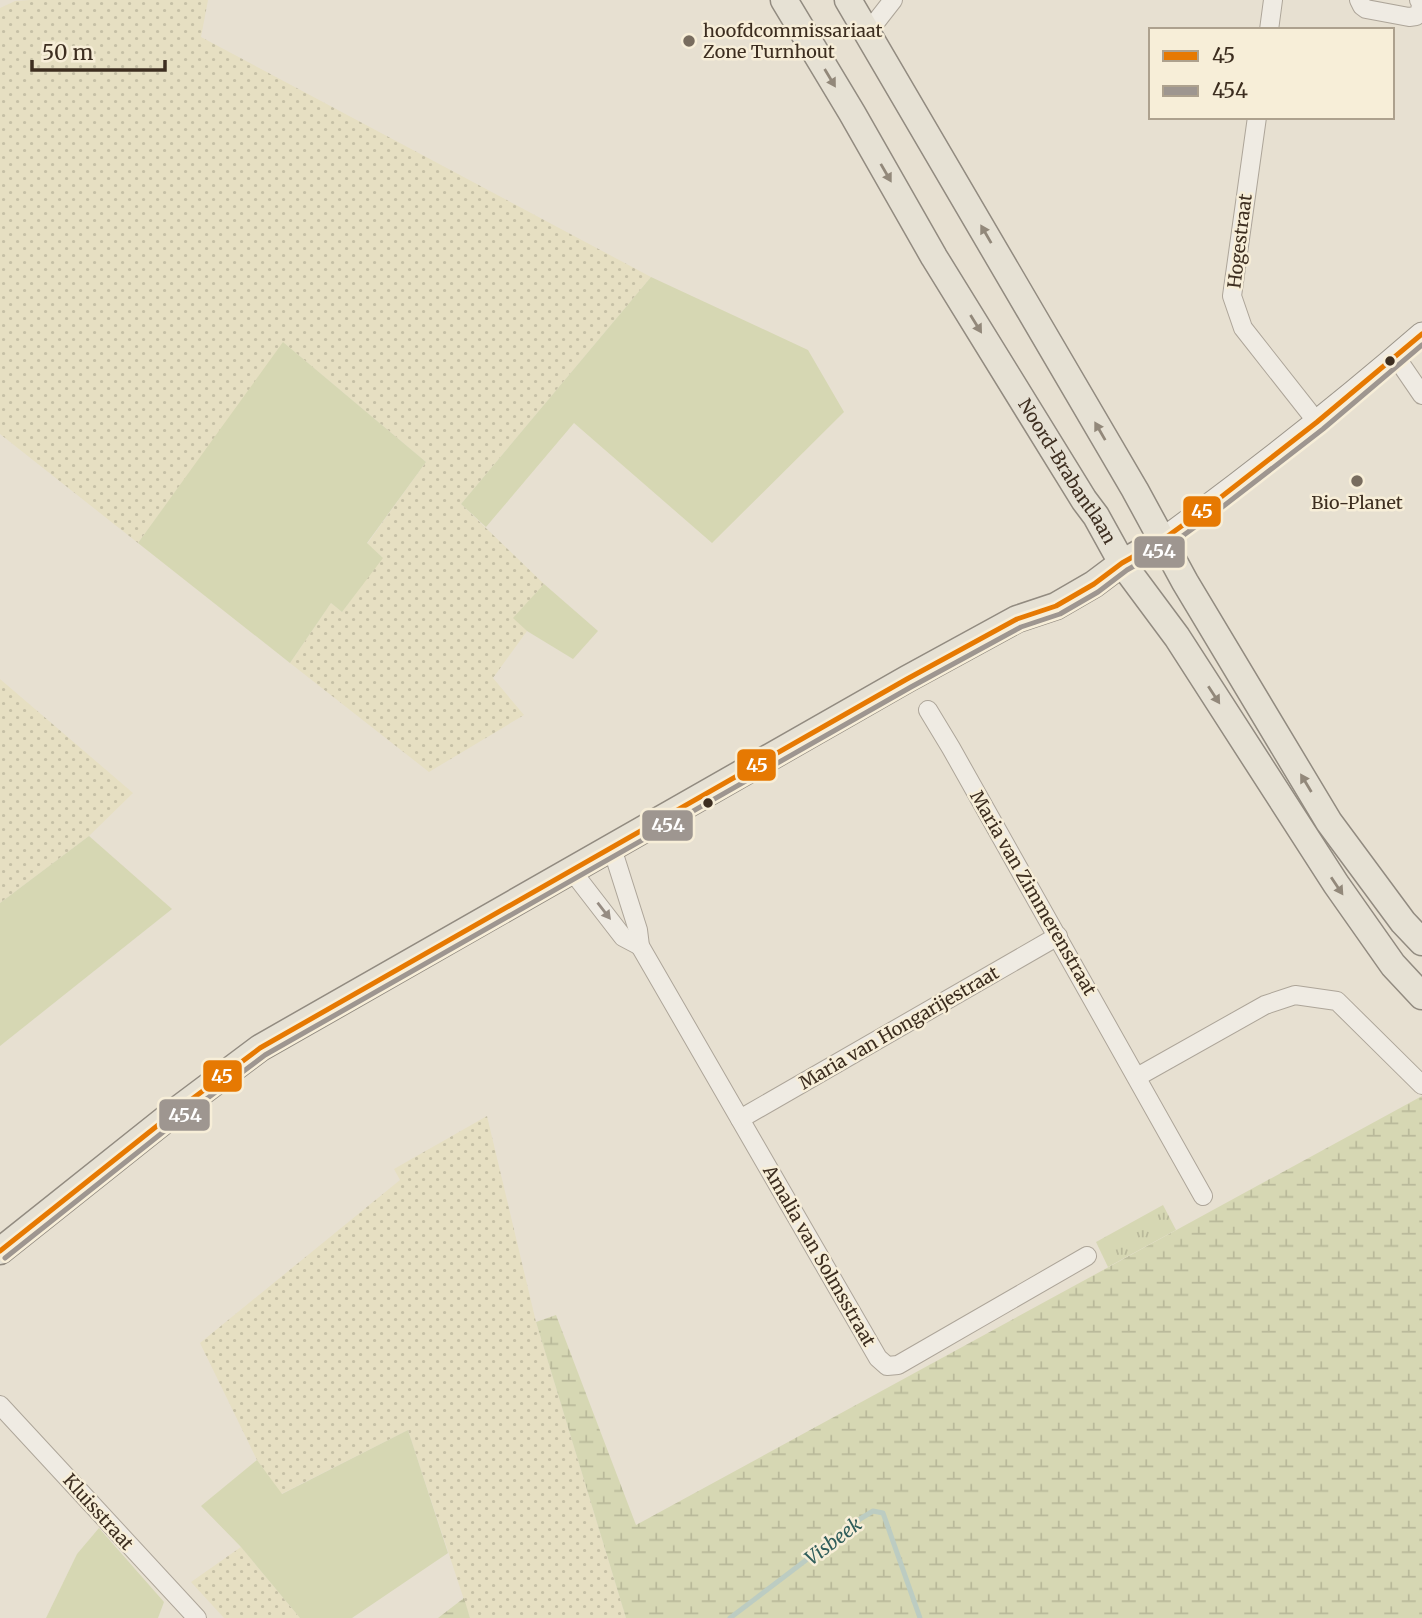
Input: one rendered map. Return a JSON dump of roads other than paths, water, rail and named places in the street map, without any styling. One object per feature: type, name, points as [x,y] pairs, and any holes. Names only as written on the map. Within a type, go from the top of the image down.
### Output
[{"type":"main road","name":"Noord-Brabantlaan","points":[[784,0],[934,257],[1096,516],[1122,563],[1177,637],[1336,884],[1393,965],[1422,996]]},
{"type":"main road","points":[[848,0],[1135,490],[1161,541],[1329,822],[1403,922],[1422,942]]},
{"type":"main road","points":[[0,1251],[172,1114],[260,1048],[992,632],[1017,619],[1056,606],[1161,541]]},
{"type":"street","points":[[868,32],[893,0]]},
{"type":"street","points":[[1269,28],[1273,0]]},
{"type":"street","points":[[1359,0],[1366,9],[1409,17],[1420,12],[1419,0]]},
{"type":"street","name":"Hogestraat","points":[[1257,119],[1233,296],[1243,328],[1317,422]]},
{"type":"street","points":[[1161,541],[1317,422],[1422,334]]},
{"type":"street","points":[[1396,357],[1422,395]]},
{"type":"street","name":"Maria van Zimmerenstraat","points":[[928,710],[1203,1196]]},
{"type":"street","name":"Amalia van Solmsstraat","points":[[612,848],[638,930],[640,946],[878,1358],[887,1366],[898,1365],[1087,1256]]},
{"type":"street","name":"Amalia van Solmsstraat","points":[[572,871],[623,937],[640,946]]},
{"type":"street","name":"Maria van Hongarijestraat","points":[[740,1119],[1058,936]]},
{"type":"street","points":[[1138,1077],[1265,1005],[1295,995],[1337,1001],[1422,1085]]},
{"type":"street","name":"Kluisstraat","points":[[0,1405],[197,1618]]},
{"type":"waterway","name":"Visbeek","points":[[730,1618],[873,1511],[883,1513],[920,1618]]},
{"type":"place","name":"hoofdcommissariaat Zone Turnhout","points":[[689,41]]},
{"type":"place","name":"Bio-Planet","points":[[1357,481]]}]
